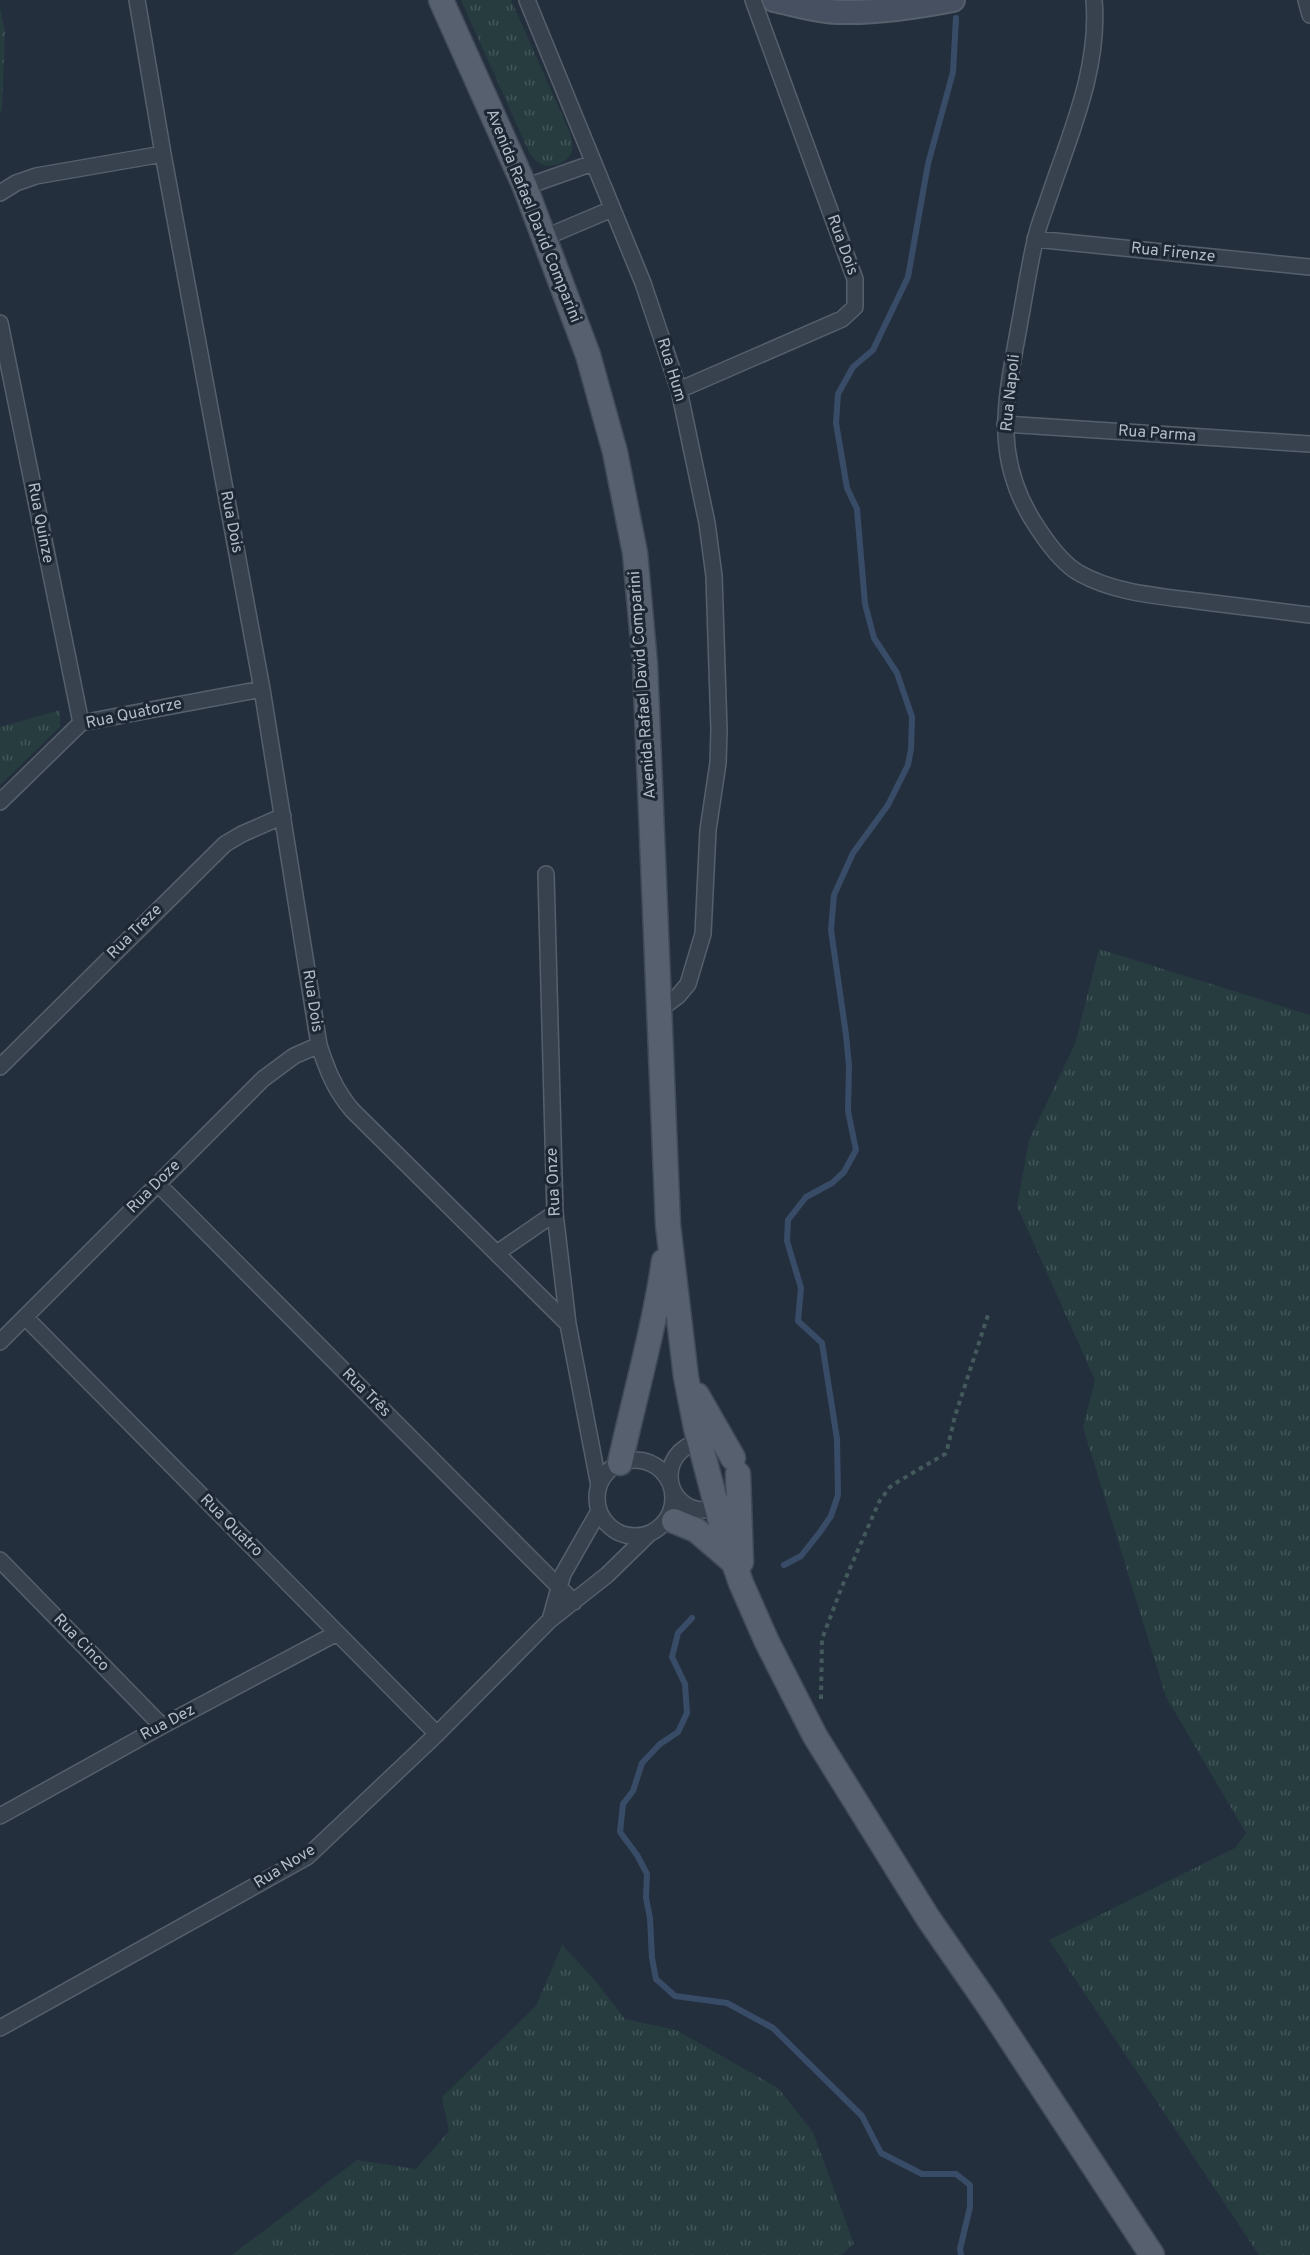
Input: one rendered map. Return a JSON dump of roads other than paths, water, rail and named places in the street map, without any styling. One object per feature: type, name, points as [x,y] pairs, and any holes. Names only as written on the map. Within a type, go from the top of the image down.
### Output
[{"type":"main road","name":"Avenida Rafael David Comparini","points":[[441,0],[546,237],[588,355],[615,452],[634,553],[645,664],[668,1226]]},
{"type":"main road","points":[[668,1226],[687,1377],[700,1442],[709,1509],[788,1684],[825,1754],[928,1918],[989,2006],[1152,2255]]},
{"type":"main road","points":[[632,1462],[668,1226]]},
{"type":"main road","points":[[687,1377],[736,1466],[737,1573]]},
{"type":"main road","points":[[662,1527],[696,1530],[737,1573]]},
{"type":"street","name":"Rua Dois","points":[[138,0],[163,154],[262,689],[319,1045],[329,1076],[338,1094],[568,1324]]},
{"type":"street","name":"Rua Hum","points":[[527,0],[643,283],[679,390],[707,523],[714,576],[720,700],[718,762],[708,830],[703,934],[688,984],[678,996],[659,1010]]},
{"type":"street","name":"Rua Dois","points":[[679,390],[842,319],[855,307],[855,279],[753,0]]},
{"type":"street","points":[[774,0],[805,8],[926,5],[953,0]]},
{"type":"street","name":"Rua Napoli","points":[[1094,0],[1095,36],[1092,57],[1084,90],[1035,239],[1007,395],[1006,451],[1012,480],[1026,511],[1050,546],[1077,572],[1102,583],[1140,594],[1310,615]]},
{"type":"street","points":[[1306,0],[1310,15]]},
{"type":"street","points":[[0,193],[16,183],[36,176],[163,154]]},
{"type":"street","points":[[525,187],[593,163]]},
{"type":"street","points":[[546,237],[612,209]]},
{"type":"street","name":"Rua Firenze","points":[[1035,239],[1310,267]]},
{"type":"street","name":"Rua Quinze","points":[[0,323],[81,723]]},
{"type":"street","name":"Rua Parma","points":[[1005,424],[1310,444]]},
{"type":"street","name":"Rua Quatorze","points":[[0,802],[81,723],[262,689]]},
{"type":"street","name":"Rua Treze","points":[[0,1067],[225,844],[283,816]]},
{"type":"street","name":"Rua Onze","points":[[546,874],[555,1213],[568,1324],[599,1486]]},
{"type":"street","name":"Rua Doze","points":[[0,1342],[263,1079],[294,1056],[319,1045]]},
{"type":"street","name":"Rua Três","points":[[158,1184],[574,1602]]},
{"type":"street","points":[[497,1253],[555,1213]]},
{"type":"street","name":"Rua Quatro","points":[[26,1317],[437,1734]]},
{"type":"street","points":[[662,1527],[673,1503],[672,1466],[676,1457],[686,1447],[700,1442],[722,1447],[736,1466],[737,1485],[733,1495],[726,1503],[662,1527],[635,1536],[620,1533],[607,1524],[599,1511],[597,1498],[599,1486],[607,1472],[632,1462],[676,1457]]},
{"type":"street","points":[[632,1462],[661,1470],[683,1502],[692,1508],[709,1509]]},
{"type":"street","points":[[550,1620],[558,1586],[570,1560],[599,1511]]},
{"type":"street","name":"Rua Nove","points":[[0,2028],[306,1857],[437,1734],[550,1620],[662,1527]]},
{"type":"street","name":"Rua Cinco","points":[[0,1560],[162,1726]]},
{"type":"street","name":"Rua Dez","points":[[0,1816],[337,1633]]},
{"type":"waterway","points":[[784,1565],[801,1556],[820,1532],[831,1516],[838,1495],[837,1439],[822,1343],[798,1321],[801,1288],[787,1241],[788,1220],[806,1197],[832,1183],[844,1172],[856,1150],[848,1111],[849,1066],[831,930],[834,895],[853,853],[888,805],[908,765],[911,749],[912,717],[897,673],[874,638],[865,604],[857,509],[847,488],[836,423],[838,394],[853,367],[873,350],[908,277],[928,164],[953,72],[956,18]]},
{"type":"waterway","points":[[692,1618],[678,1633],[672,1657],[685,1684],[687,1713],[678,1732],[660,1744],[642,1763],[633,1791],[623,1804],[620,1832],[637,1855],[647,1874],[646,1898],[656,1979],[675,1996],[727,2003],[773,2028],[862,2116],[881,2153],[922,2174],[956,2174],[970,2185],[970,2207],[960,2249],[961,2255]]}]
